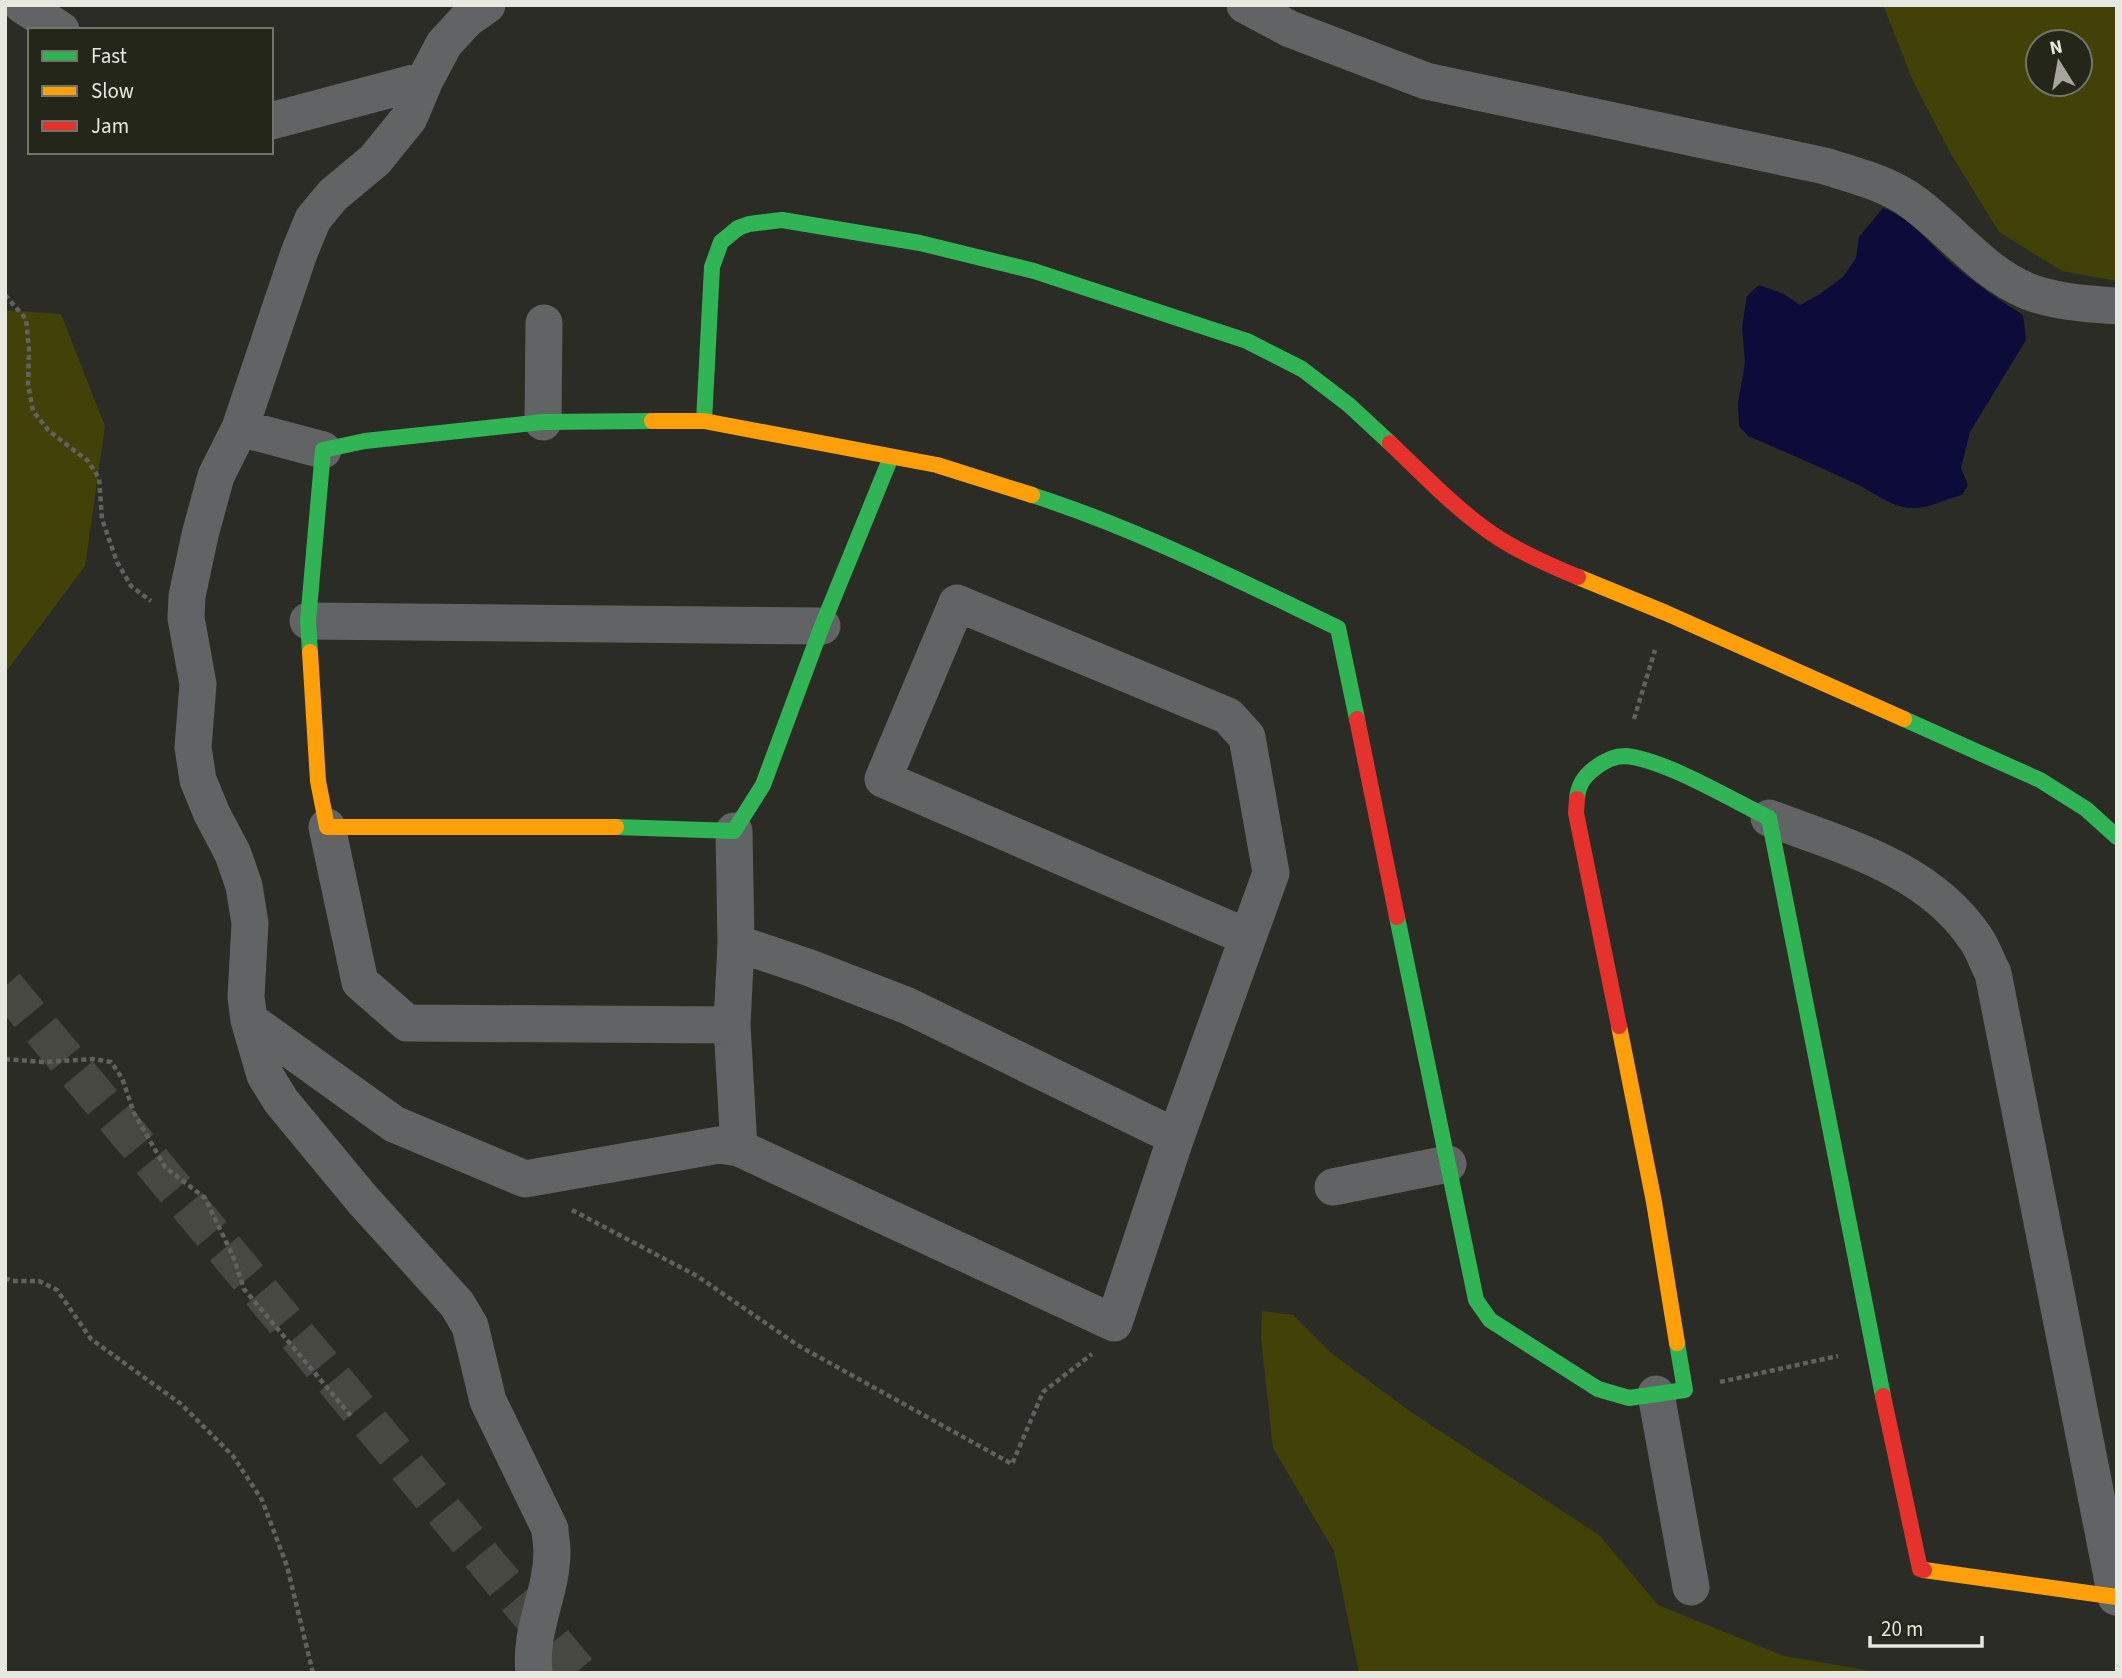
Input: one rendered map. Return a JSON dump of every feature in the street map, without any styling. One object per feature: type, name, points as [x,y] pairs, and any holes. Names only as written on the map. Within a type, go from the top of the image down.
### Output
[{"type":"street","points":[[22,5],[58,28]]},
{"type":"street","points":[[487,5],[467,19],[444,44],[409,118],[375,160],[333,195],[313,219],[240,428],[216,476],[187,596],[186,618],[198,684],[193,747],[198,780],[233,854],[244,886],[250,923],[246,998],[249,1020],[265,1075],[281,1101],[362,1199],[457,1304],[470,1326],[488,1401],[550,1529],[552,1552],[549,1573],[533,1640],[534,1673]]},
{"type":"street","points":[[1245,5],[1290,29],[1426,81],[1800,161],[1880,183],[1913,202],[1993,271],[2028,291],[2073,302],[2117,306]]},
{"type":"street","points":[[273,120],[425,80]]},
{"type":"street","points":[[704,421],[712,267],[721,242],[729,233],[749,224],[782,220],[920,243],[1034,271],[1247,341],[1302,369],[1349,405],[1453,502],[1500,539],[1545,563],[1667,613],[2040,780],[2086,809],[2117,837]]},
{"type":"street","points":[[543,422],[544,323]]},
{"type":"street","points":[[240,428],[323,450],[365,441],[543,422],[704,421],[937,465],[1079,510],[1173,548],[1338,628],[1476,1300],[1490,1320],[1598,1389],[1629,1398],[1670,1392]]},
{"type":"street","points":[[323,450],[308,621],[318,781],[360,982],[407,1023],[732,1024]]},
{"type":"street","points":[[739,1148],[732,1024],[736,943],[734,831],[763,785],[822,626],[891,457]]},
{"type":"street","points":[[249,1020],[394,1124],[525,1179],[719,1145],[739,1148],[1114,1323],[1175,1138],[1271,873],[1247,737],[1228,716],[957,603],[883,779],[1247,937]]},
{"type":"street","points":[[308,621],[822,626]]},
{"type":"street","points":[[1691,1587],[1670,1392],[1654,1202],[1576,813],[1576,796],[1587,774],[1606,760],[1622,756],[1638,757],[1769,818],[1881,861],[1917,881],[1951,907],[1976,939],[1993,973],[2116,1597],[1920,1569],[1873,1348],[1769,818]]},
{"type":"street","points":[[327,827],[653,827],[734,831]]},
{"type":"street","points":[[736,943],[908,1006],[1175,1138]]},
{"type":"street","points":[[1334,1187],[1448,1164]]},
{"type":"path","points":[[5,295],[26,319],[28,384],[33,411],[49,431],[88,461],[99,478],[102,519],[117,562],[131,586],[156,605],[186,618]]},
{"type":"path","points":[[1622,756],[1667,613]]},
{"type":"path","points":[[5,1059],[42,1062],[94,1059],[111,1062],[122,1078],[134,1113],[165,1167],[205,1198],[233,1256],[244,1289],[351,1416]]},
{"type":"path","points":[[525,1179],[542,1194],[697,1276],[799,1346],[1012,1464],[1043,1392],[1107,1342],[1114,1323]]},
{"type":"path","points":[[5,1279],[39,1280],[57,1290],[91,1339],[181,1404],[233,1456],[262,1500],[287,1566],[313,1673]]},
{"type":"path","points":[[1670,1392],[1873,1348]]},
{"type":"shaded area","points":[[1883,5],[2117,5],[2117,281],[2062,271],[1999,232],[1951,154],[1914,83]]},
{"type":"shaded area","points":[[1883,208],[1902,218],[1951,263],[2023,315],[2026,340],[1970,432],[1961,468],[1968,485],[1962,495],[1918,508],[1903,507],[1888,501],[1748,436],[1739,426],[1738,403],[1745,363],[1742,327],[1747,296],[1759,285],[1784,294],[1800,305],[1820,294],[1843,277],[1856,258],[1859,237]]},
{"type":"shaded area","points":[[5,310],[61,314],[105,426],[85,566],[5,673]]},
{"type":"shaded area","points":[[1262,1311],[1293,1315],[1331,1353],[1411,1412],[1599,1535],[1658,1605],[1784,1656],[1883,1673],[1359,1673],[1334,1551],[1273,1448],[1261,1338]]},
{"type":"tunnel","points":[[5,986],[579,1673]]},
{"type":"traffic: fast","points":[[704,421],[712,267],[721,242],[738,228],[749,224],[782,220],[920,243],[1034,271],[1247,341],[1302,369],[1349,405],[1390,443]]},
{"type":"traffic: fast","points":[[310,652],[308,621],[323,450],[365,441],[543,422],[652,421]]},
{"type":"traffic: fast","points":[[616,827],[734,831],[763,785],[822,626],[891,457]]},
{"type":"traffic: fast","points":[[1032,495],[1149,539],[1338,628],[1357,719]]},
{"type":"traffic: fast","points":[[1904,719],[2040,780],[2086,809],[2117,837]]},
{"type":"traffic: fast","points":[[1577,799],[1580,785],[1591,771],[1609,759],[1625,756],[1659,764],[1678,772],[1769,818],[1883,1396]]},
{"type":"traffic: fast","points":[[1397,917],[1476,1300],[1490,1320],[1598,1389],[1629,1398],[1685,1390],[1677,1343]]},
{"type":"traffic: slow","points":[[652,421],[704,421],[937,465],[1032,495]]},
{"type":"traffic: slow","points":[[1578,577],[1666,613],[1904,719]]},
{"type":"traffic: slow","points":[[310,652],[318,781],[327,827],[616,827]]},
{"type":"traffic: slow","points":[[1619,1026],[1654,1202],[1677,1343]]},
{"type":"traffic: slow","points":[[1924,1570],[2117,1597]]},
{"type":"traffic: jam","points":[[1390,443],[1443,494],[1485,529],[1528,555],[1578,577]]},
{"type":"traffic: jam","points":[[1357,719],[1397,917]]},
{"type":"traffic: jam","points":[[1577,799],[1576,813],[1619,1026]]},
{"type":"traffic: jam","points":[[1883,1396],[1920,1569],[1924,1570]]}]
